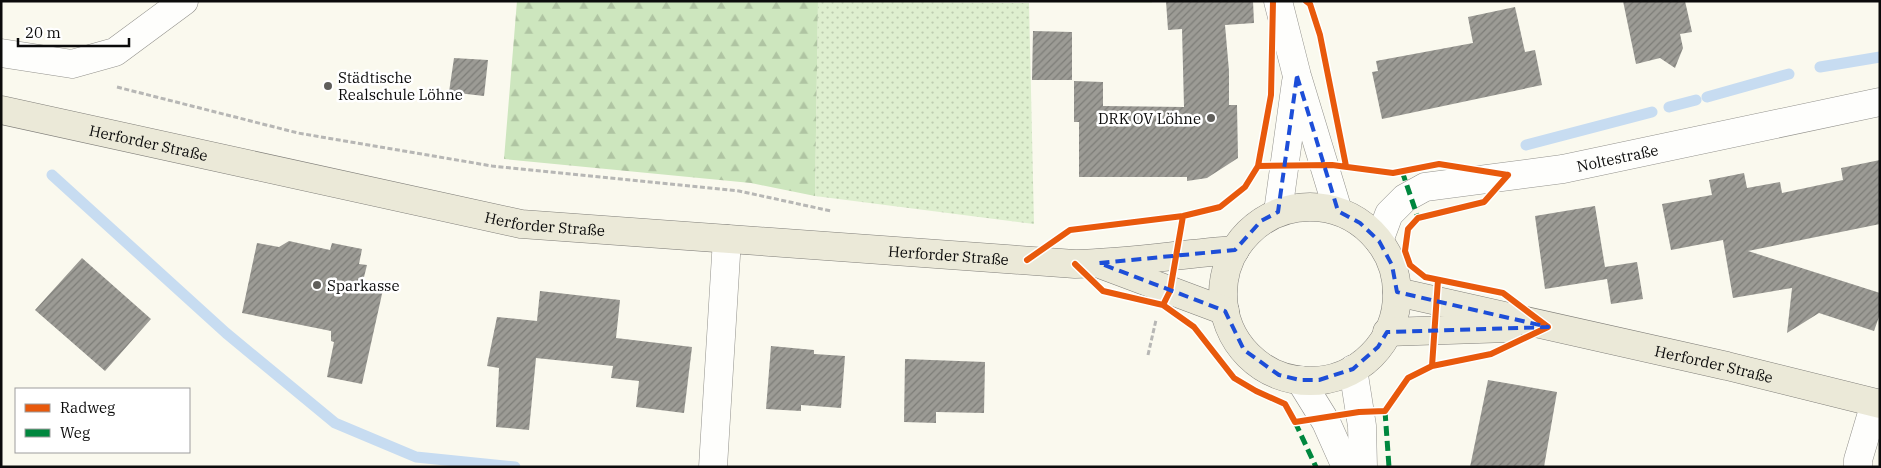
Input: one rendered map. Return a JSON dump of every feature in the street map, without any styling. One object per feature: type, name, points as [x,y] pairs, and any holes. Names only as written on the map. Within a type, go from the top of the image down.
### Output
[{"type":"main road","name":"Herforder Straße","points":[[1,110],[521,224],[1074,264],[1234,250]]},
{"type":"main road","points":[[1298,207],[1318,207],[1338,211],[1360,223],[1379,241],[1392,265],[1397,292],[1394,313],[1387,332],[1378,347],[1367,359],[1353,369],[1319,380],[1300,380],[1280,375],[1266,368],[1244,350],[1232,332],[1225,312],[1223,290],[1226,269],[1234,250],[1246,234],[1261,221],[1278,212],[1298,207]]},
{"type":"main road","name":"Herforder Straße","points":[[1099,263],[1225,312]]},
{"type":"main road","name":"Herforder Straße","points":[[1397,292],[1726,366],[1877,403]]},
{"type":"main road","name":"Herforder Straße","points":[[1387,332],[1548,327]]},
{"type":"street","points":[[1,53],[72,64],[98,57],[115,52],[184,1]]},
{"type":"street","points":[[1278,1],[1297,76],[1338,211]]},
{"type":"street","points":[[1278,212],[1297,76]]},
{"type":"street","name":"Noltestraße","points":[[1379,241],[1389,214],[1405,198],[1425,187],[1563,168],[1880,102]]},
{"type":"street","points":[[713,467],[727,239]]},
{"type":"street","points":[[1353,369],[1362,426],[1363,467]]},
{"type":"street","points":[[1300,380],[1326,422],[1346,467]]},
{"type":"street","points":[[1858,467],[1858,460],[1877,403]]},
{"type":"path","points":[[108,85],[298,133],[492,166],[739,191],[840,212]]},
{"type":"path","points":[[1148,355],[1159,313]]},
{"type":"highlighted area","points":[[1297,76],[1338,211],[1360,223],[1379,241],[1392,265],[1397,292],[1548,327],[1387,332],[1378,347],[1353,369],[1319,380],[1300,380],[1279,375],[1244,350],[1225,311],[1099,263],[1235,250],[1261,221],[1278,212]]},
{"type":"green space","points":[[517,1],[818,1],[815,196],[751,183],[504,159]]},
{"type":"green space","points":[[818,1],[1029,3],[1034,224],[815,196]]},
{"type":"green space","points":[[908,1],[1152,1],[1152,3]]},
{"type":"building","points":[[1166,1],[1253,1],[1254,23],[1225,25],[1229,71],[1229,105],[1237,105],[1238,158],[1207,178],[1187,181],[1187,177],[1079,177],[1079,122],[1074,122],[1074,81],[1103,82],[1103,106],[1184,107],[1182,29],[1168,30]]},
{"type":"building","points":[[1623,1],[1685,1],[1692,32],[1680,34],[1683,48],[1675,68],[1660,58],[1636,64]]},
{"type":"building","points":[[1515,7],[1525,52],[1535,50],[1542,85],[1382,119],[1372,72],[1378,71],[1376,61],[1473,43],[1468,17]]},
{"type":"building","points":[[1033,31],[1072,32],[1072,80],[1032,80]]},
{"type":"building","points":[[454,58],[488,60],[484,96],[449,92]]},
{"type":"building","points":[[1880,160],[1880,224],[1748,251],[1880,293],[1880,314],[1874,331],[1819,313],[1787,333],[1792,288],[1733,298],[1723,240],[1671,250],[1662,204],[1712,195],[1709,180],[1744,173],[1747,188],[1780,182],[1782,193],[1843,180],[1841,168]]},
{"type":"building","points":[[1595,206],[1605,267],[1637,262],[1643,299],[1611,304],[1607,279],[1545,289],[1535,216]]},
{"type":"building","points":[[289,241],[330,250],[332,243],[362,249],[359,264],[367,265],[363,281],[384,285],[362,384],[327,377],[334,342],[331,341],[331,331],[242,313],[257,243],[279,247]]},
{"type":"building","points":[[82,258],[151,319],[105,371],[35,310]]},
{"type":"building","points":[[540,291],[620,300],[616,338],[692,347],[684,413],[636,407],[639,381],[611,378],[613,366],[536,358],[529,430],[496,427],[499,368],[487,366],[497,317],[537,321]]},
{"type":"building","points":[[771,346],[814,350],[814,354],[845,356],[841,408],[801,405],[801,411],[766,409]]},
{"type":"building","points":[[905,359],[985,362],[984,413],[936,412],[936,423],[904,422]]},
{"type":"building","points":[[1488,380],[1557,392],[1544,467],[1470,467]]},
{"type":"waterway","points":[[1820,67],[1880,57]]},
{"type":"waterway","points":[[1707,97],[1789,74]]},
{"type":"waterway","points":[[1669,107],[1696,100]]},
{"type":"waterway","points":[[1526,145],[1652,112]]},
{"type":"waterway","points":[[52,175],[226,333],[335,423],[416,457],[515,467]]},
{"type":"marked path","points":[[1402,171],[1418,218]]},
{"type":"marked path","points":[[1385,411],[1389,467]]},
{"type":"marked path","points":[[1295,422],[1316,467]]},
{"type":"cycle path","points":[[1258,166],[1271,95],[1273,1]]},
{"type":"cycle path","points":[[1306,1],[1310,4],[1320,35],[1346,166]]},
{"type":"cycle path","points":[[1027,260],[1070,230],[1183,216],[1220,207],[1245,187],[1258,166],[1332,165],[1393,173],[1439,164],[1508,175]]},
{"type":"cycle path","points":[[1075,264],[1103,291],[1163,305],[1194,327],[1234,378],[1256,391],[1285,404],[1295,422],[1359,412],[1385,411],[1408,378],[1432,366],[1491,354],[1548,327],[1503,293],[1425,277],[1410,265],[1405,251],[1408,229],[1418,218],[1484,202],[1508,175]]},
{"type":"cycle path","points":[[1163,305],[1170,291],[1183,216]]},
{"type":"cycle path","points":[[1432,366],[1438,280]]},
{"type":"place","name":"Städtische Realschule Löhne","points":[[328,86]]},
{"type":"place","name":"DRK OV Löhne","points":[[1211,118]]},
{"type":"place","name":"Sparkasse","points":[[317,285]]}]
